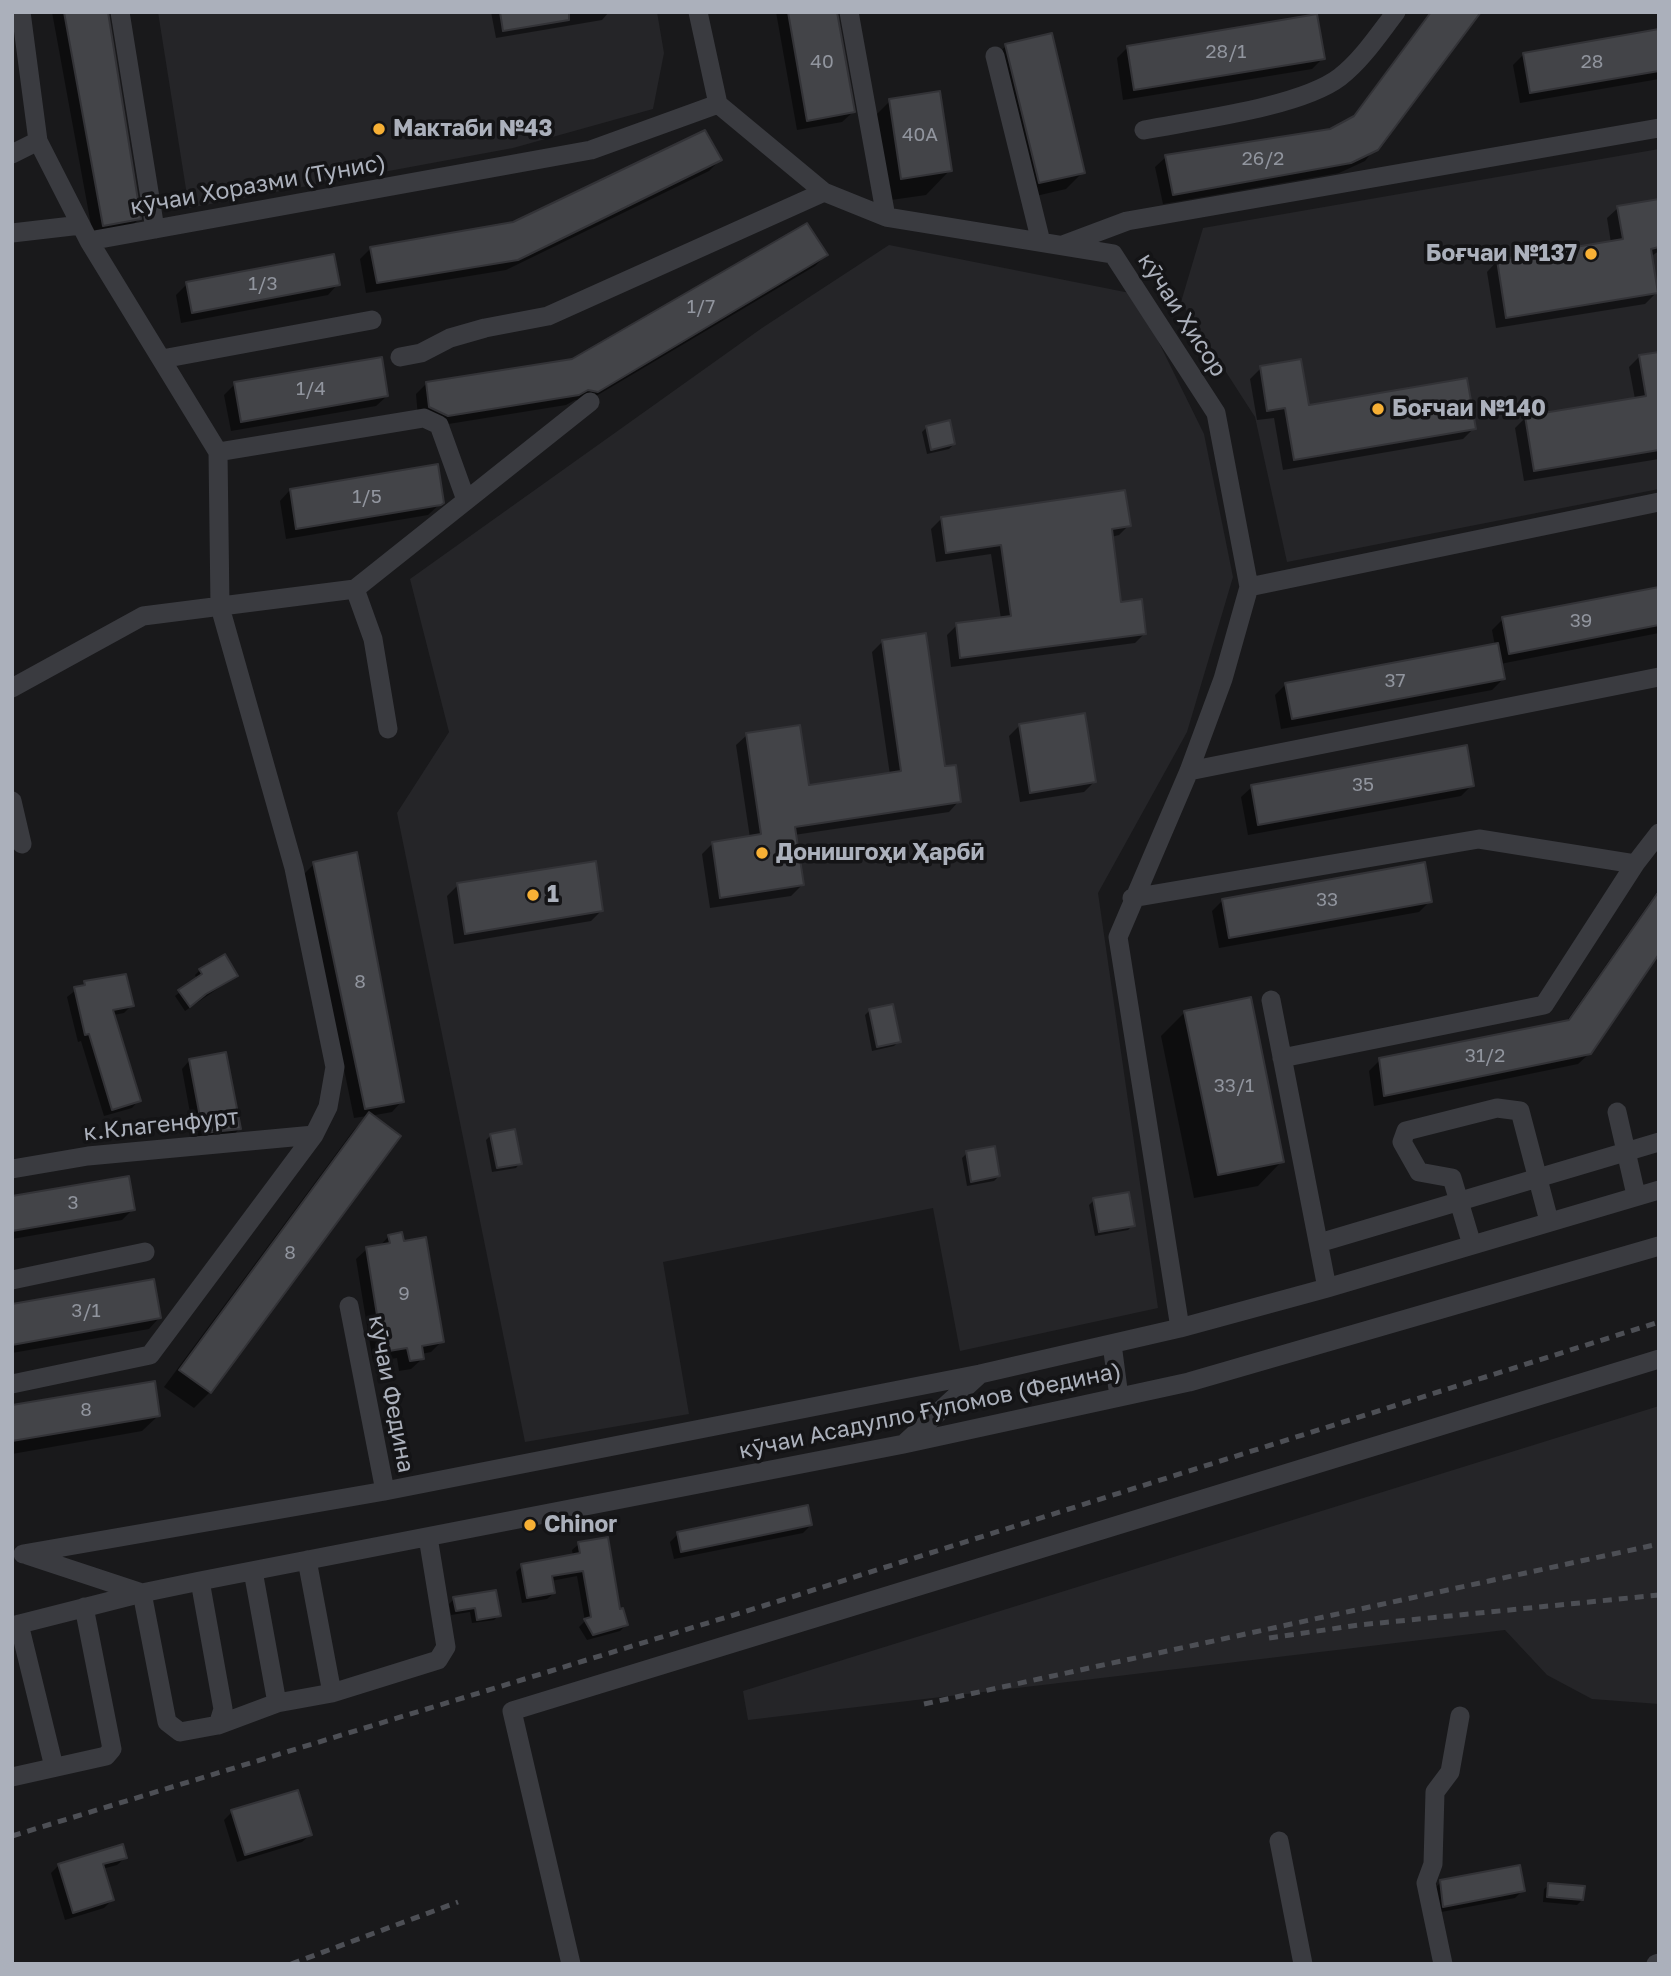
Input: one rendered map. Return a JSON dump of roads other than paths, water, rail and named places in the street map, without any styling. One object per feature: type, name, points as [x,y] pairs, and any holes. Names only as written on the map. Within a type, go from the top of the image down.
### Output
[{"type":"street","points":[[12,1384],[150,1355],[314,1135],[328,1107],[335,1067],[294,868],[220,607],[218,452],[85,233],[38,141],[20,56],[21,12]]},
{"type":"street","points":[[120,12],[155,229]]},
{"type":"street","points":[[698,12],[718,104]]},
{"type":"street","points":[[849,12],[886,217]]},
{"type":"street","points":[[1144,130],[1306,96],[1340,77],[1368,49],[1396,12]]},
{"type":"street","points":[[995,56],[1041,242]]},
{"type":"street","name":"кӯчаи Хоразми (Тунис)","points":[[12,233],[155,229],[591,150],[718,104]]},
{"type":"street","name":"кӯчаи Ҳисор","points":[[718,104],[824,192],[886,217],[1113,254],[1216,413],[1249,587]]},
{"type":"street","points":[[1062,245],[1127,221],[1659,128]]},
{"type":"street","points":[[12,154],[38,141]]},
{"type":"street","points":[[400,358],[421,353],[450,338],[485,328],[548,316],[824,192]]},
{"type":"street","points":[[162,359],[372,320]]},
{"type":"street","points":[[12,688],[143,616],[355,589],[590,402]]},
{"type":"street","points":[[218,452],[424,418],[439,425],[467,500]]},
{"type":"street","points":[[1180,1328],[1118,937],[1132,898],[1189,771],[1223,679],[1249,587],[1659,502]]},
{"type":"street","points":[[355,589],[373,639],[387,729]]},
{"type":"street","points":[[1189,771],[1659,677]]},
{"type":"street","points":[[12,802],[22,844]]},
{"type":"street","points":[[1282,1058],[1544,1004],[1635,864],[1659,833]]},
{"type":"street","points":[[1132,898],[1479,839],[1635,864]]},
{"type":"street","points":[[1271,1000],[1327,1288]]},
{"type":"street","points":[[1472,1245],[1452,1178],[1419,1172],[1402,1142],[1406,1131],[1497,1108],[1520,1111],[1536,1180],[1549,1221]]},
{"type":"street","points":[[1617,1112],[1636,1195]]},
{"type":"street","name":"к.Клагенфурт","points":[[12,1169],[88,1156],[314,1135]]},
{"type":"street","points":[[1319,1243],[1659,1142]]},
{"type":"street","points":[[18,1554],[385,1491],[980,1374],[1180,1328],[1327,1288],[1659,1190]]},
{"type":"street","name":"кӯчаи Асадулло Ғуломов (Федина)","points":[[16,1625],[142,1592],[904,1444],[1189,1382],[1659,1247]]},
{"type":"street","points":[[12,1280],[145,1252]]},
{"type":"street","name":"кӯчаи Федина","points":[[348,1306],[385,1491]]},
{"type":"street","points":[[1112,1343],[1119,1397]]},
{"type":"street","points":[[571,1964],[512,1711],[1659,1359]]},
{"type":"street","points":[[904,1444],[980,1374]]},
{"type":"street","points":[[142,1592],[167,1722],[180,1732],[218,1725],[278,1703],[332,1693],[438,1660],[446,1647],[428,1537]]},
{"type":"street","name":"кӯчаи Асадулло Ғуломов (Федина)","points":[[18,1554],[142,1592]]},
{"type":"street","points":[[307,1560],[332,1693]]},
{"type":"street","points":[[253,1571],[278,1703]]},
{"type":"street","points":[[200,1581],[223,1709],[218,1725]]},
{"type":"street","points":[[12,1777],[106,1756],[112,1749],[84,1607]]},
{"type":"street","points":[[16,1625],[54,1767]]},
{"type":"street","points":[[1443,1964],[1426,1882],[1433,1864],[1435,1792],[1450,1772],[1460,1716]]},
{"type":"street","points":[[1279,1841],[1303,1964]]},
{"type":"railway","points":[[12,1836],[763,1606],[1659,1322]]},
{"type":"railway","points":[[924,1704],[1659,1544]]},
{"type":"railway","points":[[1269,1638],[1359,1625],[1659,1595]]},
{"type":"railway","points":[[291,1964],[458,1902]]},
{"type":"place","name":"Мактаби №43","points":[[379,129]]},
{"type":"place","name":"Боғчаи №137","points":[[1591,254]]},
{"type":"place","name":"Боғчаи №140","points":[[1378,409]]},
{"type":"place","name":"Донишгоҳи Ҳарбӣ","points":[[762,853]]},
{"type":"place","name":"1","points":[[533,895]]},
{"type":"place","name":"Chinor","points":[[530,1525]]}]
